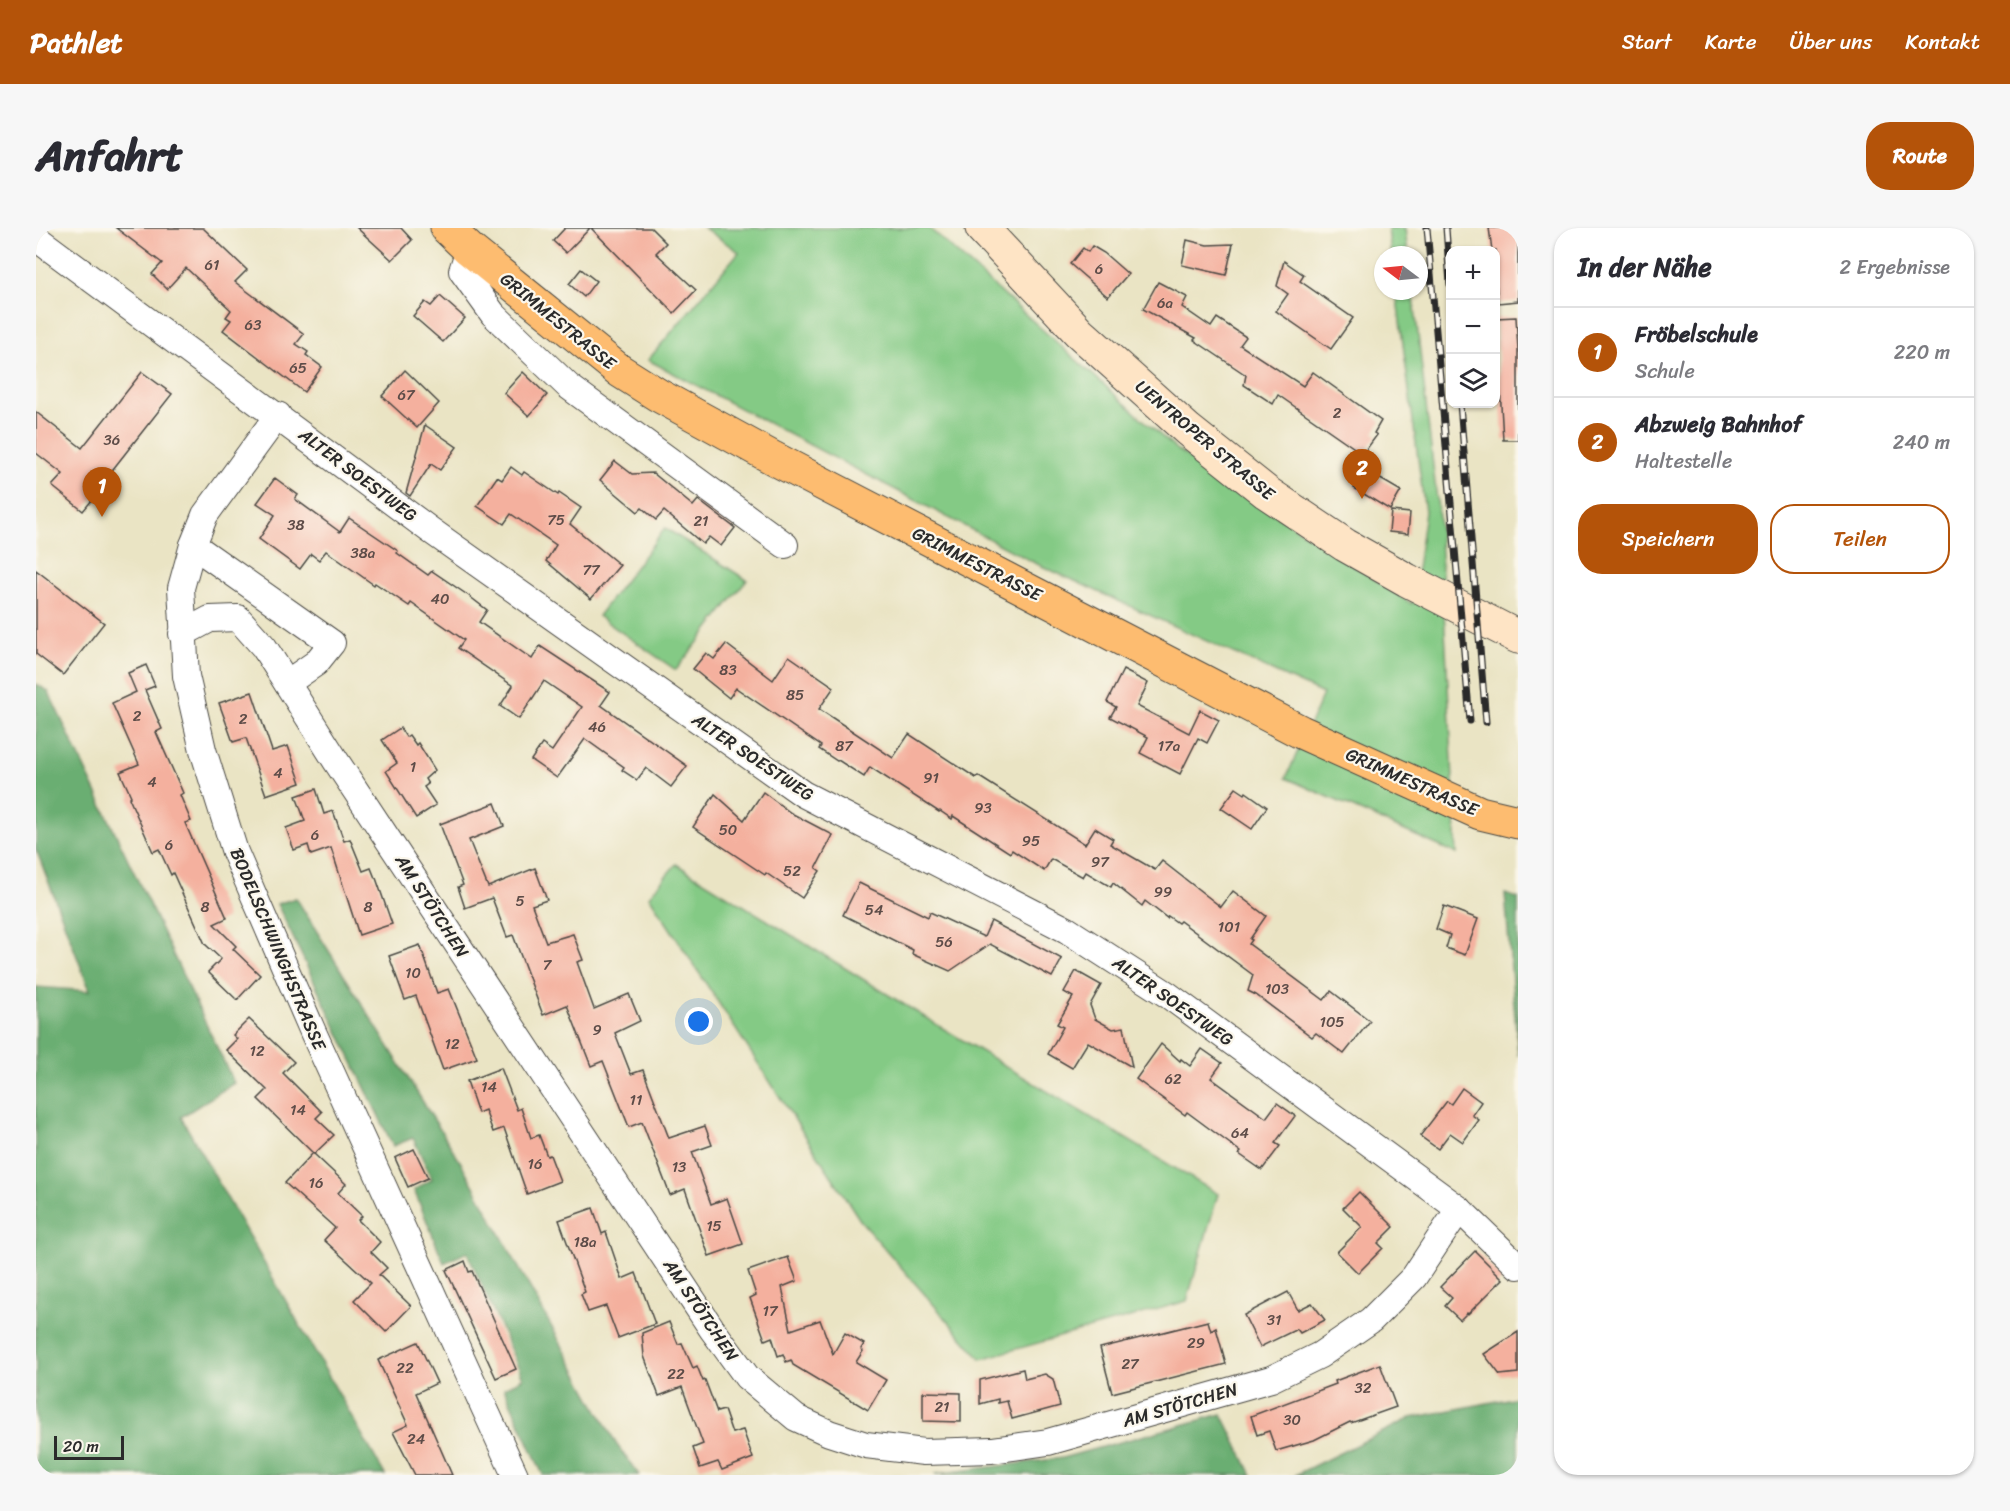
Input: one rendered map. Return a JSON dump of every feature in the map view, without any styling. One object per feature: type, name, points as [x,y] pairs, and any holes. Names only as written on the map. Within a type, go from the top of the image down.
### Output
[{"type":"main road","name":"UENTROPER STRASSE","points":[[982,228],[1079,332],[1188,430],[1266,492],[1345,545],[1518,637]]},
{"type":"main road","name":"GRIMMESTRASSE","points":[[458,239],[620,370],[658,395],[793,468],[1302,732],[1480,813],[1518,822]]},
{"type":"street","name":"ALTER SOESTWEG","points":[[36,238],[278,415],[430,530],[803,794],[1067,930],[1122,963],[1459,1209],[1518,1266]]},
{"type":"street","name":"GRIMMESTRASSE","points":[[458,239],[462,271],[493,314],[568,386],[785,545]]},
{"type":"street","name":"BODELSCHWINGHSTRASSE","points":[[278,415],[205,515],[193,545],[181,588],[186,676],[203,750],[236,852],[313,1032],[515,1475]]},
{"type":"street","points":[[193,545],[332,643],[316,663],[287,683]]},
{"type":"street","name":"AM STÖTCHEN","points":[[182,634],[210,619],[238,618],[264,647],[343,771],[712,1329],[747,1377],[796,1418],[866,1445],[924,1452],[992,1450],[1048,1442],[1271,1379],[1320,1355],[1371,1320],[1414,1276],[1459,1209]]},
{"type":"green space","points":[[704,228],[929,228],[1177,450],[1412,604],[1425,512],[1397,300],[1414,300],[1439,518],[1457,854],[1286,778],[1323,694],[1035,563],[648,360],[739,252]]},
{"type":"green space","points":[[1388,228],[1405,228],[1407,246],[1390,246]]},
{"type":"green space","points":[[665,528],[747,580],[676,670],[598,616]]},
{"type":"green space","points":[[36,684],[48,691],[234,1083],[181,1117],[385,1475],[36,1475],[36,987],[90,991],[36,849]]},
{"type":"green space","points":[[676,864],[1218,1194],[1187,1301],[981,1359],[860,1220],[649,896]]},
{"type":"green space","points":[[1505,894],[1518,898],[1518,1056]]},
{"type":"green space","points":[[296,898],[461,1163],[617,1445],[639,1475],[543,1475],[504,1388],[523,1378],[467,1252],[444,1263],[414,1190],[432,1179],[413,1138],[393,1146],[277,904]]},
{"type":"green space","points":[[1518,1397],[1518,1475],[1295,1475],[1411,1418]]},
{"type":"green space","points":[[1222,1414],[1252,1475],[935,1474],[1062,1458]]},
{"type":"building","points":[[116,228],[203,228],[247,270],[235,282],[304,334],[296,344],[308,352],[306,355],[322,367],[304,392],[223,330],[231,320],[226,317],[231,310],[186,268],[167,289],[152,274],[162,263]]},
{"type":"building","points":[[357,228],[401,228],[412,240],[392,260]]},
{"type":"building","points":[[565,228],[590,228],[566,253],[553,241]]},
{"type":"building","points":[[591,228],[651,228],[666,243],[656,253],[696,290],[674,313]]},
{"type":"building","points":[[1489,228],[1518,228],[1518,301],[1500,303],[1500,246],[1491,246]]},
{"type":"building","points":[[1187,240],[1207,245],[1233,244],[1226,275],[1182,265]]},
{"type":"building","points":[[1092,246],[1104,253],[1128,274],[1108,297],[1070,264],[1083,248],[1088,252]]},
{"type":"building","points":[[1284,261],[1304,275],[1300,281],[1353,318],[1331,349],[1276,311],[1288,294],[1277,286]]},
{"type":"building","points":[[581,269],[596,281],[584,297],[569,284]]},
{"type":"building","points":[[1158,282],[1187,297],[1182,307],[1211,327],[1217,318],[1246,337],[1240,345],[1303,386],[1313,372],[1381,421],[1374,433],[1377,435],[1363,454],[1278,395],[1273,404],[1244,385],[1246,375],[1194,340],[1196,338],[1143,309]]},
{"type":"building","points":[[440,296],[465,318],[443,342],[413,316],[425,302],[431,306]]},
{"type":"building","points":[[1516,317],[1518,440],[1503,440],[1500,318]]},
{"type":"building","points":[[405,370],[439,403],[417,428],[382,396]]},
{"type":"building","points":[[142,372],[172,394],[95,492],[98,493],[83,511],[52,486],[63,474],[36,453],[36,412],[82,448]]},
{"type":"building","points":[[523,372],[547,395],[529,416],[504,393]]},
{"type":"building","points":[[425,425],[457,447],[440,470],[431,464],[410,496],[406,493]]},
{"type":"building","points":[[615,461],[632,474],[653,473],[693,506],[698,500],[735,528],[721,546],[709,537],[703,544],[664,511],[656,520],[642,508],[638,512],[600,480]]},
{"type":"building","points":[[511,467],[522,475],[524,472],[581,508],[570,524],[620,565],[591,599],[546,561],[556,545],[511,514],[504,524],[477,506],[497,477],[502,480]]},
{"type":"building","points":[[1365,470],[1401,491],[1390,510],[1354,488]]},
{"type":"building","points":[[275,478],[298,495],[295,499],[340,532],[349,518],[398,551],[397,553],[428,575],[432,571],[469,596],[487,610],[479,622],[532,659],[540,646],[610,692],[601,705],[687,766],[671,787],[646,768],[637,780],[622,770],[624,767],[585,739],[557,778],[531,760],[542,744],[552,751],[582,707],[544,681],[519,719],[500,706],[513,686],[458,648],[464,640],[411,603],[409,606],[375,583],[374,585],[326,551],[319,560],[311,554],[300,569],[259,539],[275,515],[257,503]]},
{"type":"building","points":[[1391,511],[1410,513],[1408,534],[1389,532]]},
{"type":"building","points":[[36,570],[104,623],[63,675],[36,654]]},
{"type":"building","points":[[726,644],[773,680],[789,656],[834,687],[819,709],[893,758],[909,734],[976,778],[978,776],[1085,844],[1095,828],[1113,839],[1110,844],[1155,870],[1162,861],[1221,907],[1233,891],[1266,916],[1249,944],[1324,1000],[1331,991],[1370,1021],[1344,1054],[1316,1033],[1312,1037],[1248,991],[1253,975],[1180,921],[1178,923],[1168,916],[1167,918],[1145,901],[1142,906],[1113,883],[1111,887],[1086,872],[1083,877],[1051,859],[1044,871],[1012,850],[1010,853],[953,816],[952,819],[939,812],[870,767],[864,777],[837,761],[819,749],[821,746],[736,688],[729,698],[693,669],[706,653],[714,659]]},
{"type":"building","points":[[146,665],[155,686],[145,690],[162,729],[156,732],[183,793],[180,795],[191,821],[185,823],[227,918],[214,924],[236,946],[233,949],[260,975],[237,1000],[208,972],[221,959],[205,944],[173,873],[171,875],[159,849],[153,852],[120,772],[139,764],[112,703],[136,692],[128,673]]},
{"type":"building","points":[[1123,670],[1148,683],[1137,706],[1189,733],[1200,710],[1219,720],[1207,743],[1198,738],[1180,774],[1140,753],[1148,737],[1110,717],[1116,707],[1107,702]]},
{"type":"building","points":[[252,692],[272,751],[288,746],[301,783],[266,795],[246,738],[233,742],[219,703]]},
{"type":"building","points":[[400,728],[406,737],[409,735],[416,745],[418,743],[435,770],[425,779],[428,784],[424,787],[436,805],[416,818],[386,771],[397,763],[382,740]]},
{"type":"building","points":[[1236,788],[1245,794],[1246,792],[1267,807],[1252,829],[1221,808]]},
{"type":"building","points":[[316,789],[324,814],[333,811],[344,841],[350,839],[363,871],[371,868],[392,924],[359,935],[331,848],[311,855],[308,845],[294,850],[286,828],[305,821],[296,796]]},
{"type":"building","points":[[763,792],[791,813],[833,835],[816,868],[820,871],[802,898],[693,827],[715,794],[744,820]]},
{"type":"building","points":[[495,803],[504,826],[469,840],[488,887],[535,868],[547,900],[532,905],[546,942],[573,934],[583,960],[577,962],[594,1009],[629,994],[640,1021],[615,1033],[631,1074],[643,1070],[669,1138],[705,1126],[712,1145],[692,1152],[711,1204],[727,1198],[743,1244],[709,1256],[685,1189],[670,1195],[642,1122],[629,1127],[603,1061],[591,1066],[567,1005],[543,1015],[513,935],[507,937],[492,898],[465,908],[458,887],[463,885],[440,824]]},
{"type":"building","points":[[859,883],[928,917],[930,912],[984,937],[991,921],[1062,959],[1052,977],[990,944],[950,971],[912,954],[913,950],[843,915]]},
{"type":"building","points":[[1444,906],[1478,919],[1465,955],[1446,948],[1450,935],[1436,929]]},
{"type":"building","points":[[420,945],[437,993],[449,989],[477,1058],[443,1070],[416,996],[405,1000],[389,956]]},
{"type":"building","points":[[1076,971],[1101,985],[1090,1005],[1095,1019],[1113,1029],[1124,1027],[1132,1067],[1088,1042],[1072,1068],[1048,1054],[1063,1027],[1057,1024],[1073,997],[1064,992]]},
{"type":"building","points":[[249,1019],[294,1062],[283,1073],[322,1112],[316,1118],[334,1135],[314,1154],[258,1099],[267,1090],[226,1050],[237,1039],[233,1035]]},
{"type":"building","points":[[1161,1044],[1180,1061],[1181,1059],[1190,1066],[1202,1049],[1222,1063],[1211,1078],[1266,1118],[1277,1103],[1295,1116],[1275,1143],[1280,1146],[1262,1170],[1187,1112],[1185,1115],[1136,1079]]},
{"type":"building","points":[[501,1068],[517,1110],[521,1108],[531,1138],[539,1135],[560,1181],[527,1194],[504,1128],[493,1132],[485,1110],[478,1113],[467,1081]]},
{"type":"building","points":[[1462,1088],[1481,1102],[1472,1115],[1479,1120],[1463,1142],[1450,1133],[1438,1149],[1420,1136],[1447,1101],[1451,1104]]},
{"type":"building","points":[[414,1149],[428,1178],[408,1187],[395,1158]]},
{"type":"building","points":[[313,1153],[346,1184],[338,1193],[362,1216],[358,1220],[380,1242],[371,1252],[387,1268],[379,1275],[411,1306],[386,1332],[354,1300],[371,1283],[324,1240],[335,1228],[285,1183]]},
{"type":"building","points":[[1359,1192],[1394,1227],[1378,1243],[1383,1248],[1358,1273],[1337,1252],[1362,1227],[1343,1208]]},
{"type":"building","points":[[593,1208],[602,1234],[606,1232],[622,1279],[636,1273],[655,1324],[618,1338],[606,1306],[588,1312],[581,1294],[585,1292],[559,1220]]},
{"type":"building","points":[[1475,1251],[1503,1279],[1460,1320],[1445,1306],[1452,1298],[1440,1287]]},
{"type":"building","points":[[788,1257],[797,1281],[782,1287],[791,1330],[820,1320],[833,1354],[845,1333],[864,1344],[861,1349],[863,1351],[856,1362],[886,1380],[868,1410],[793,1365],[791,1360],[786,1362],[783,1354],[778,1356],[772,1337],[765,1340],[750,1298],[756,1295],[748,1271]]},
{"type":"building","points":[[465,1261],[469,1272],[472,1271],[516,1369],[496,1378],[446,1270]]},
{"type":"building","points":[[1288,1292],[1298,1310],[1312,1303],[1325,1320],[1300,1333],[1297,1329],[1260,1347],[1244,1315]]},
{"type":"building","points":[[1208,1321],[1211,1331],[1216,1328],[1226,1364],[1112,1393],[1100,1348]]},
{"type":"building","points":[[669,1322],[678,1344],[682,1343],[693,1368],[697,1366],[703,1381],[705,1380],[717,1412],[724,1410],[732,1433],[743,1430],[753,1458],[722,1470],[718,1462],[700,1468],[693,1448],[703,1444],[682,1387],[659,1396],[644,1356],[642,1333]]},
{"type":"building","points":[[1518,1332],[1518,1373],[1500,1375],[1484,1354]]},
{"type":"building","points":[[418,1342],[437,1383],[416,1393],[452,1475],[415,1475],[393,1432],[408,1425],[378,1360]]},
{"type":"building","points":[[1380,1364],[1396,1407],[1350,1422],[1314,1440],[1276,1451],[1269,1431],[1257,1435],[1251,1416],[1336,1384],[1335,1381]]},
{"type":"building","points":[[1023,1369],[1025,1379],[1045,1374],[1053,1379],[1060,1406],[1012,1419],[1007,1401],[998,1403],[998,1399],[980,1404],[980,1380]]},
{"type":"building","points":[[923,1392],[961,1393],[961,1422],[923,1421]]},
{"type":"railway","points":[[1427,228],[1470,721]]},
{"type":"railway","points":[[1446,228],[1447,246]]},
{"type":"railway","points":[[1460,408],[1486,722]]},
{"type":"place","name":"Abzweig Bahnhof","points":[[1362,499]]},
{"type":"place","name":"Fröbelschule","points":[[102,517]]}]
